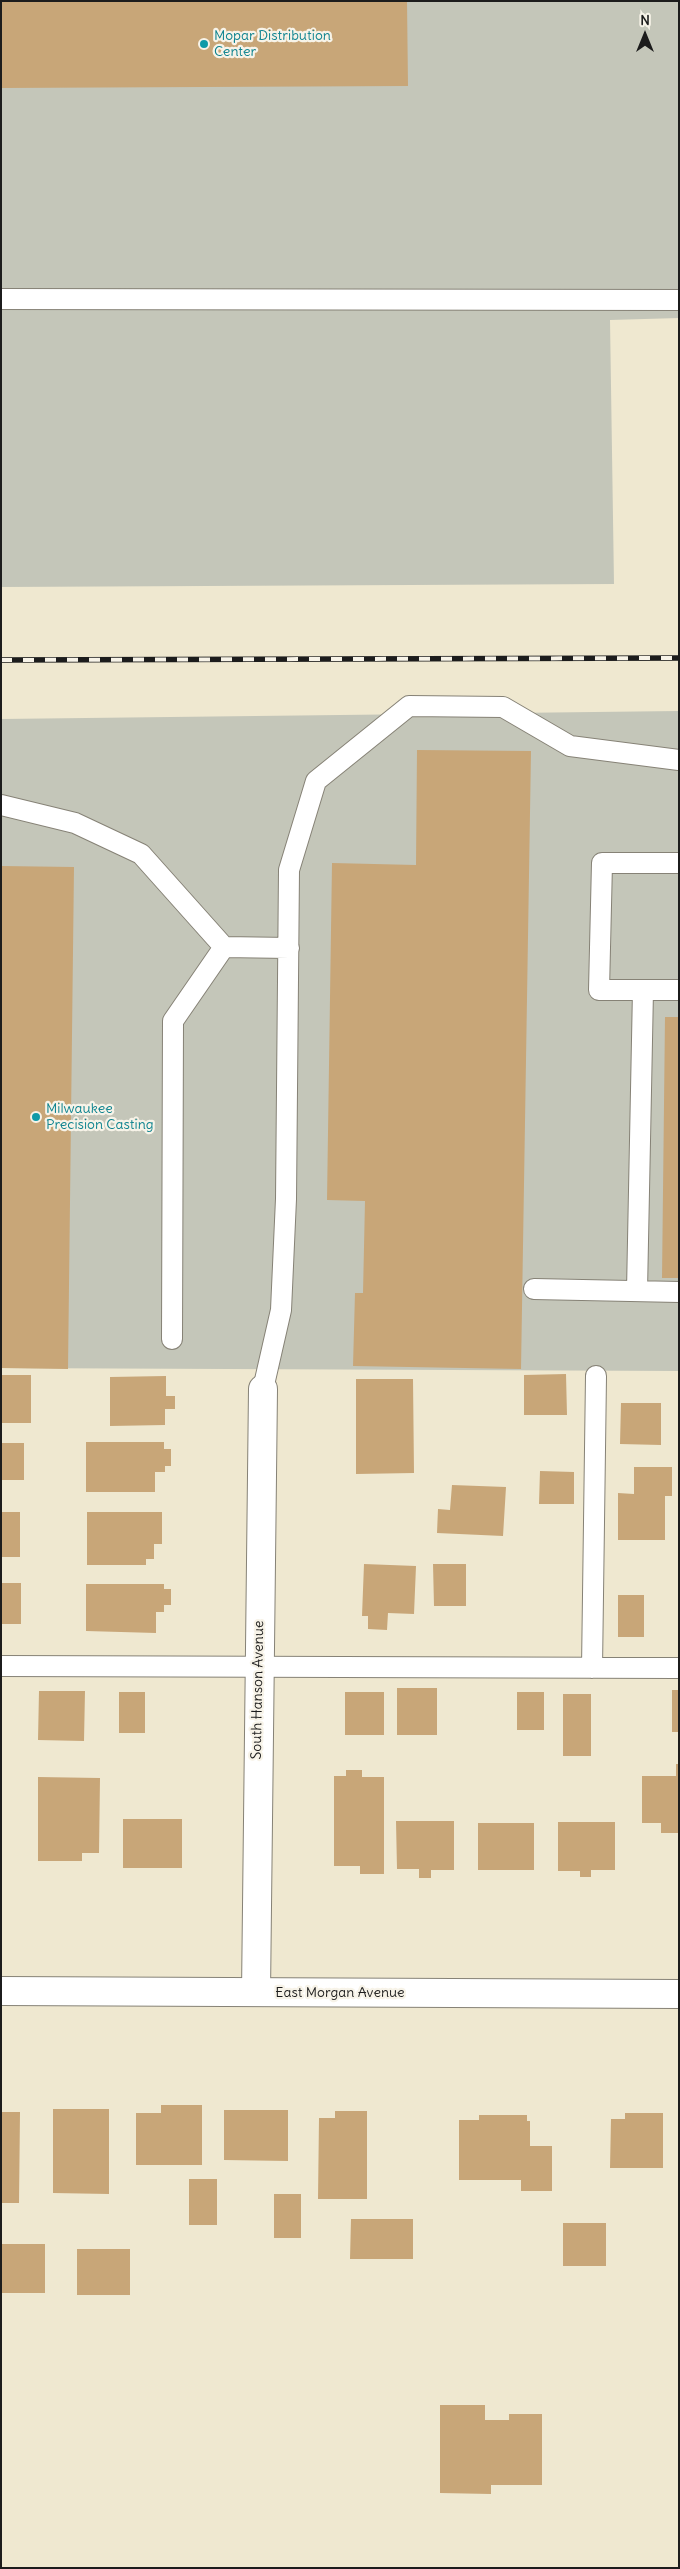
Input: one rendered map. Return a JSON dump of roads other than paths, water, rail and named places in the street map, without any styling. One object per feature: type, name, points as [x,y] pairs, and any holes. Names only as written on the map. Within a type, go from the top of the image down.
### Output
[{"type":"street","name":"South Hanson Avenue","points":[[256,1992],[258,1669],[263,1389]]},
{"type":"street","name":"East Morgan Avenue","points":[[1,1991],[679,1994]]},
{"type":"lane","points":[[1,299],[679,300]]},
{"type":"lane","points":[[263,1389],[281,1310],[286,1200],[290,870],[316,781],[409,706],[503,707],[570,746],[679,760]]},
{"type":"lane","points":[[1,804],[75,823],[141,854],[224,947],[289,948]]},
{"type":"lane","points":[[679,863],[602,863],[599,990],[679,990]]},
{"type":"lane","points":[[172,1339],[173,1021],[224,947]]},
{"type":"lane","points":[[637,1291],[643,990]]},
{"type":"lane","points":[[534,1289],[679,1292]]},
{"type":"lane","points":[[592,1668],[596,1376]]},
{"type":"lane","points":[[1,1666],[258,1669],[679,1668]]},
{"type":"railway","points":[[1,660],[679,658]]},
{"type":"place","name":"Mopar Distribution Center","points":[[204,44]]},
{"type":"place","name":"Milwaukee Precision Casting","points":[[36,1117]]}]
